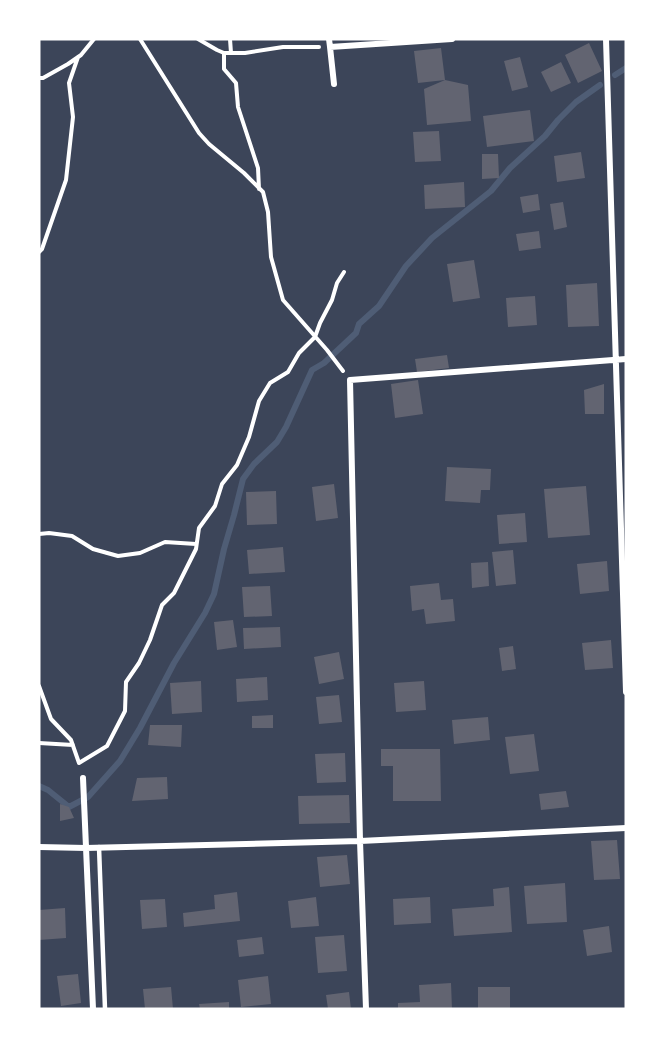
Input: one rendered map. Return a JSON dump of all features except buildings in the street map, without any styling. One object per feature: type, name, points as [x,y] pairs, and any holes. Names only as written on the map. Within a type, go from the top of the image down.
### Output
[{"type":"street","points":[[329,39],[334,84]]},
{"type":"street","points":[[330,47],[452,39]]},
{"type":"street","points":[[606,39],[626,692]]},
{"type":"street","points":[[366,1009],[350,380],[626,359]]},
{"type":"street","points":[[83,778],[93,1009]]},
{"type":"street","points":[[39,847],[86,848],[360,841],[626,828]]},
{"type":"lane","points":[[99,847],[105,1009]]},
{"type":"path","points":[[39,78],[43,78],[81,55],[94,39]]},
{"type":"path","points":[[140,39],[199,133],[263,192],[268,212],[271,257],[283,300],[350,380]]},
{"type":"path","points":[[198,39],[224,53],[245,53],[283,47],[330,47]]},
{"type":"path","points":[[230,39],[231,53]]},
{"type":"path","points":[[224,53],[224,69],[236,83],[238,107],[258,168],[260,189]]},
{"type":"path","points":[[39,252],[66,180],[74,117],[69,83],[78,57]]},
{"type":"path","points":[[79,763],[107,746],[125,711],[126,682],[139,663],[150,640],[162,605],[174,593],[196,549],[199,528],[215,506],[222,484],[237,465],[249,437],[259,401],[270,383],[288,372],[299,353],[315,337],[337,283],[344,272]]},
{"type":"path","points":[[39,534],[72,536],[93,549],[118,556],[140,553],[165,542],[196,544]]},
{"type":"path","points":[[39,686],[51,719],[71,740],[83,778]]},
{"type":"path","points":[[39,743],[73,745]]},
{"type":"shaded area","points":[[39,39],[626,39],[626,1009],[39,1009]]},
{"type":"waterway","points":[[615,75],[626,68]]},
{"type":"waterway","points":[[39,786],[48,790],[69,807],[88,797],[120,761],[214,594],[243,479],[254,464],[277,442],[312,370],[324,363],[356,333],[359,324],[379,306],[406,266],[432,238],[491,191],[510,168],[545,136],[576,102],[600,85]]}]
